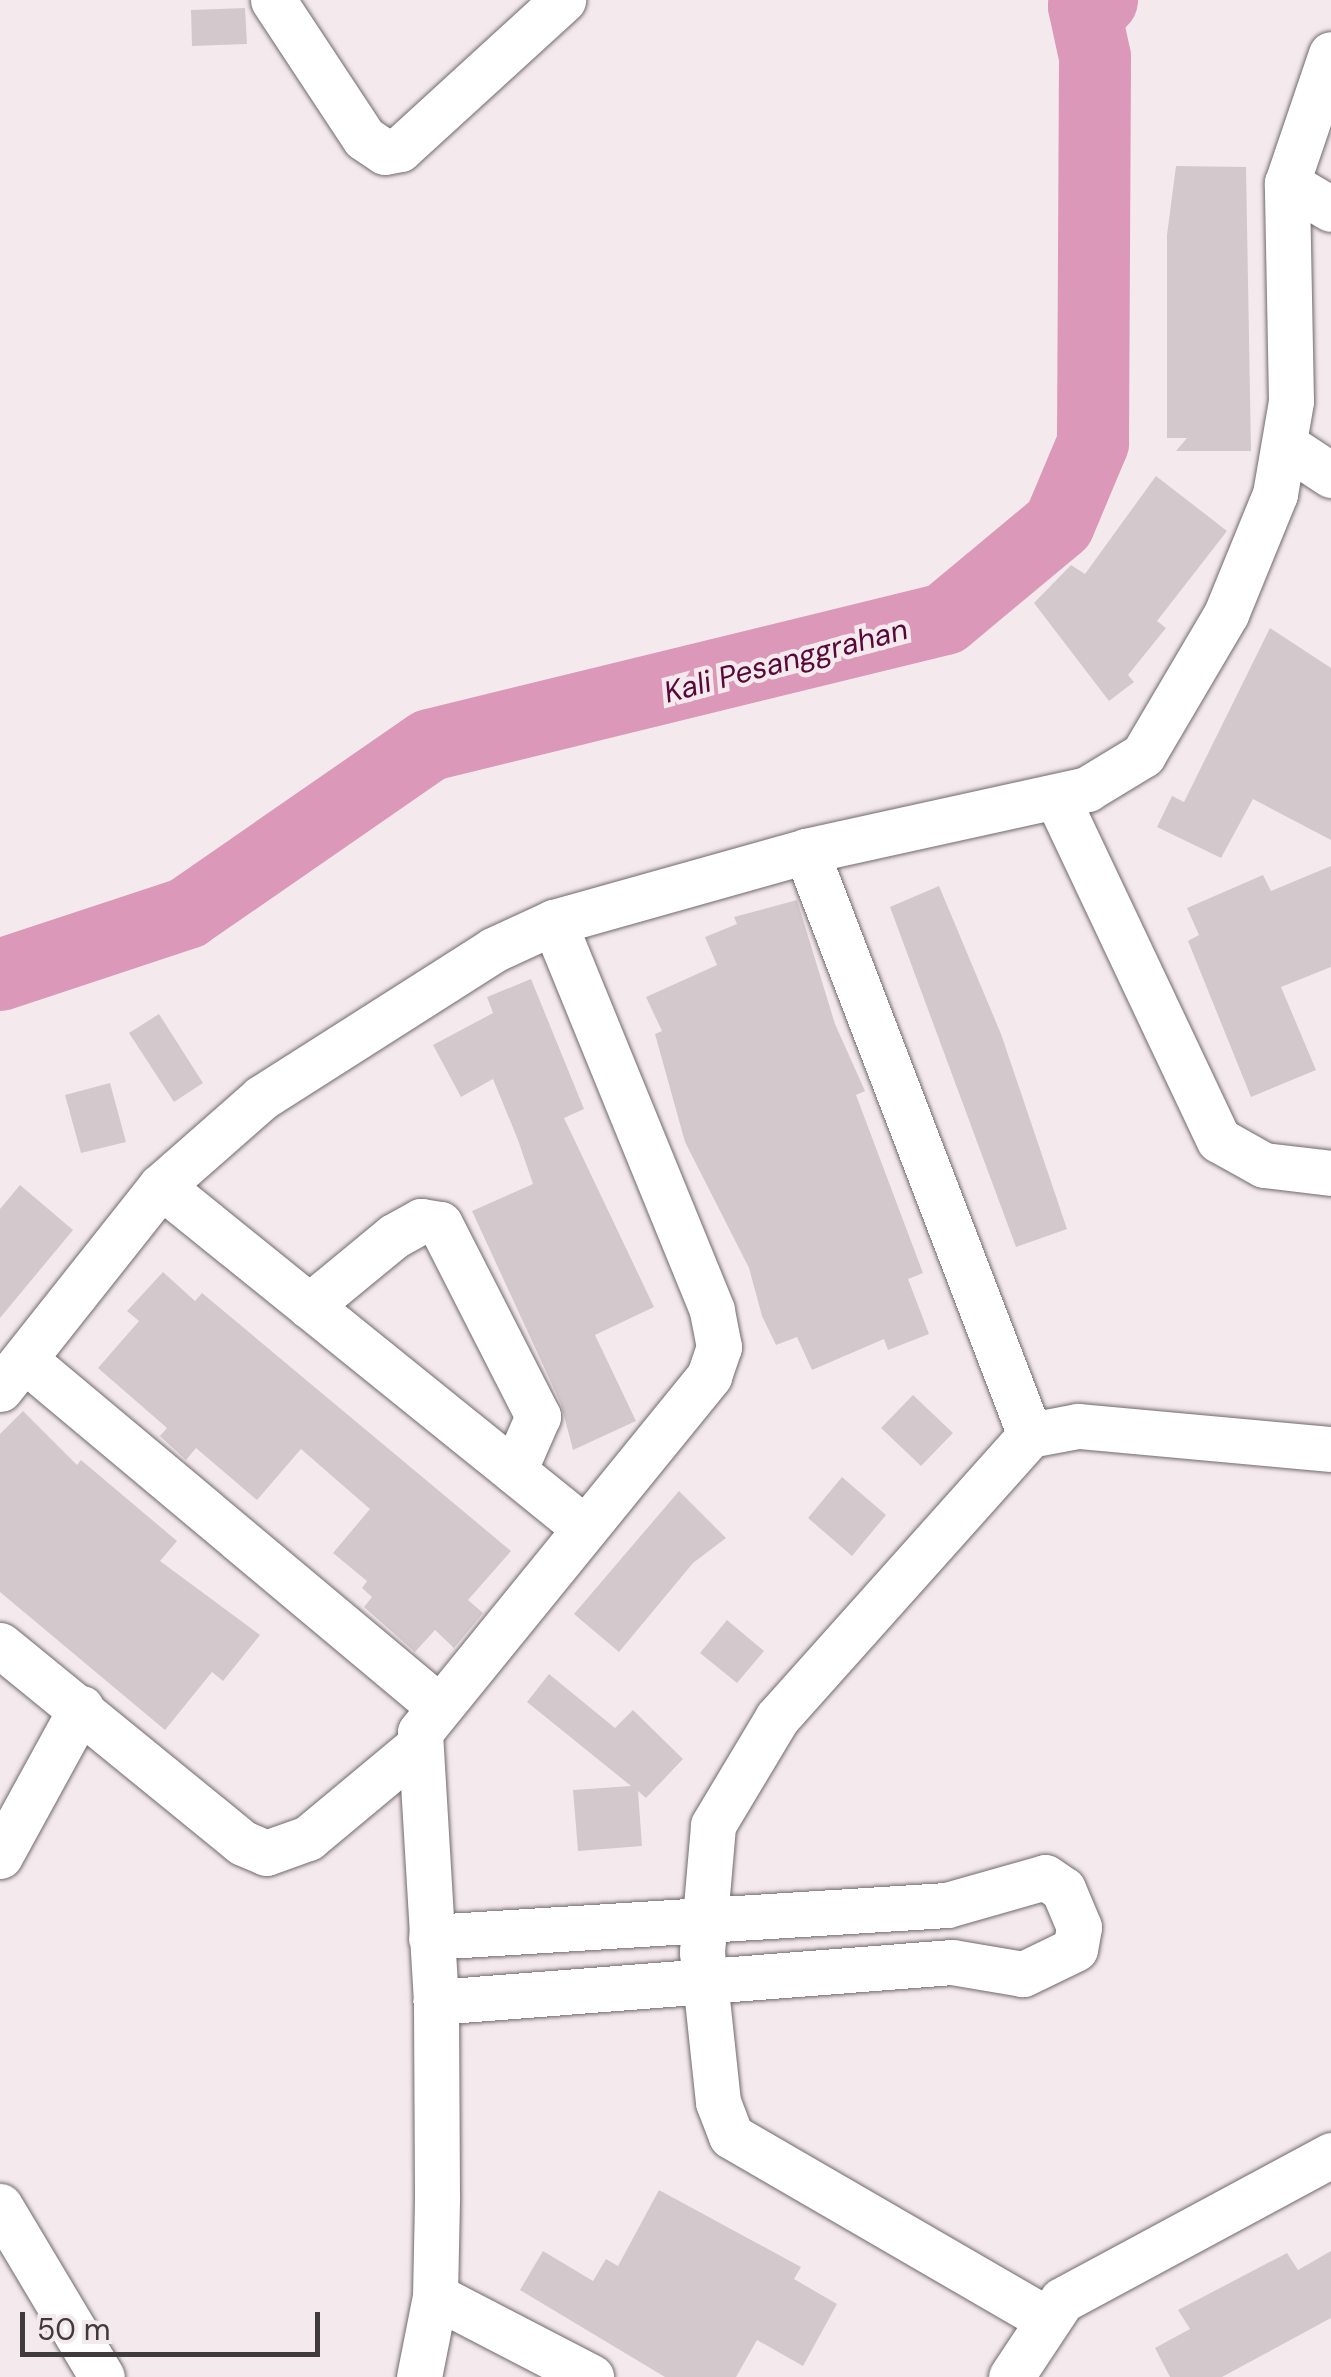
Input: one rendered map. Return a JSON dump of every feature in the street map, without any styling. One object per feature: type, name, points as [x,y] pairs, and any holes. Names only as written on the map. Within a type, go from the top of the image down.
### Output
[{"type":"street","points":[[273,0],[364,138],[385,152],[400,148],[563,0]]},
{"type":"street","points":[[437,1705],[12,1375],[160,1186],[338,1043],[554,922],[806,851],[1057,798],[1119,773],[1164,728],[1226,614],[1287,446],[1287,183],[1331,54]]},
{"type":"street","points":[[1287,183],[1331,209]]},
{"type":"street","points":[[1287,446],[1331,474]]},
{"type":"street","points":[[1057,798],[1219,1140],[1264,1165],[1331,1174]]},
{"type":"street","points":[[806,851],[1030,1435]]},
{"type":"street","points":[[0,1645],[242,1843],[266,1853],[308,1838],[416,1748],[437,1705],[710,1376],[720,1332],[554,922]]},
{"type":"street","points":[[160,1186],[582,1526]]},
{"type":"street","points":[[309,1306],[394,1236],[421,1222],[440,1224],[538,1416],[514,1471]]},
{"type":"street","points":[[1045,2318],[731,2136],[718,2102],[705,1985],[702,1923],[713,1825],[755,1746],[1030,1435],[1078,1426],[1331,1449]]},
{"type":"street","points":[[0,1856],[81,1708]]},
{"type":"street","points":[[416,1748],[436,2002],[435,2296],[420,2377]]},
{"type":"street","points":[[432,1937],[947,1905],[1045,1877],[1063,1889],[1079,1927],[1075,1950],[1033,1972],[1000,1974],[952,1962],[705,1985],[436,2002]]},
{"type":"street","points":[[947,1905],[952,1962]]},
{"type":"street","points":[[1011,2377],[1045,2318],[1082,2287],[1331,2155]]},
{"type":"street","points":[[0,2206],[102,2377]]},
{"type":"street","points":[[435,2296],[591,2377]]},
{"type":"building","points":[[245,8],[247,44],[192,46],[191,10]]},
{"type":"building","points":[[1176,166],[1246,167],[1251,451],[1176,451],[1187,438],[1167,438],[1167,235]]},
{"type":"building","points":[[1156,476],[1227,531],[1157,621],[1166,628],[1128,675],[1134,682],[1109,701],[1034,603],[1071,565],[1085,574]]},
{"type":"building","points":[[1270,628],[1331,668],[1331,840],[1253,799],[1221,858],[1157,827],[1172,796],[1184,802]]},
{"type":"building","points":[[1331,866],[1331,967],[1281,987],[1316,1070],[1251,1097],[1188,941],[1199,935],[1187,908],[1263,875],[1271,891]]},
{"type":"building","points":[[939,886],[1001,1034],[1067,1229],[1016,1247],[890,907]]},
{"type":"building","points":[[797,900],[835,1024],[865,1091],[856,1095],[923,1273],[908,1279],[929,1334],[888,1350],[884,1339],[812,1370],[797,1337],[776,1345],[762,1316],[749,1268],[685,1142],[655,1034],[662,1031],[646,997],[717,965],[705,937],[737,924],[734,917]]},
{"type":"building","points":[[531,979],[584,1109],[564,1118],[654,1307],[595,1335],[636,1421],[573,1450],[561,1404],[472,1211],[533,1184],[518,1140],[493,1079],[461,1097],[433,1045],[493,1013],[487,997]]},
{"type":"building","points":[[159,1014],[203,1083],[174,1102],[129,1033]]},
{"type":"building","points":[[110,1083],[126,1142],[81,1153],[65,1095]]},
{"type":"building","points":[[20,1185],[73,1230],[0,1318],[0,1209]]},
{"type":"building","points":[[163,1272],[195,1301],[202,1293],[511,1551],[468,1600],[483,1613],[454,1648],[435,1630],[415,1652],[364,1607],[372,1597],[362,1588],[367,1581],[333,1553],[370,1509],[301,1449],[257,1500],[196,1448],[186,1460],[160,1436],[167,1428],[98,1368],[139,1321],[127,1311]]},
{"type":"building","points":[[913,1395],[953,1433],[921,1466],[881,1428]]},
{"type":"building","points":[[23,1411],[77,1465],[81,1460],[177,1541],[160,1561],[260,1635],[223,1681],[212,1672],[165,1730],[0,1592],[0,1434]]},
{"type":"building","points":[[842,1477],[886,1515],[852,1556],[808,1518]]},
{"type":"building","points":[[679,1491],[726,1538],[693,1563],[619,1652],[574,1614]]},
{"type":"building","points":[[727,1620],[764,1651],[737,1683],[700,1653]]},
{"type":"building","points":[[549,1674],[615,1728],[633,1710],[683,1759],[646,1798],[638,1791],[642,1846],[578,1851],[573,1790],[631,1786],[527,1702]]},
{"type":"building","points":[[659,2190],[801,2267],[794,2279],[837,2304],[803,2366],[757,2340],[736,2377],[665,2377],[520,2290],[543,2251],[593,2281],[606,2259],[618,2266]]},
{"type":"building","points":[[1331,2251],[1331,2318],[1222,2377],[1170,2377],[1155,2348],[1190,2329],[1178,2310],[1287,2253],[1298,2270]]},
{"type":"waterway","name":"Kali Pesanggrahan","points":[[0,975],[187,913],[430,745],[945,619],[1059,524],[1093,443],[1095,57],[1084,6],[1102,0]]}]
